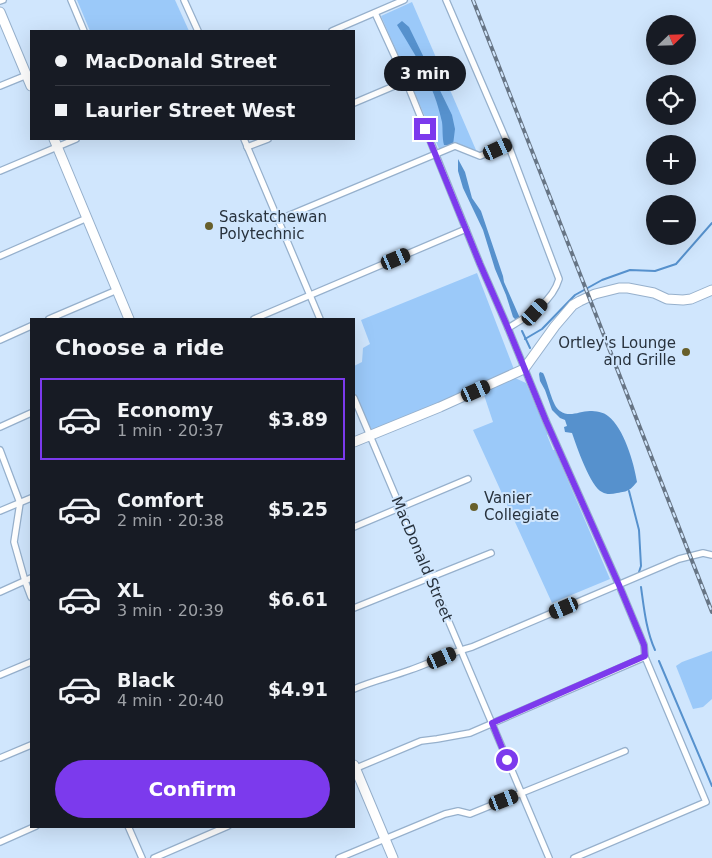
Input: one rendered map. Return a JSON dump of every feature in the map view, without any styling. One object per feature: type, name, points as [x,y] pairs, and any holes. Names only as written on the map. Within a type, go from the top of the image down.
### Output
[{"type":"street","points":[[71,0],[84,30]]},
{"type":"street","points":[[184,0],[198,30]]},
{"type":"street","points":[[334,30],[404,0]]},
{"type":"street","points":[[446,0],[508,144],[559,279],[556,289],[535,312],[508,328]]},
{"type":"street","points":[[0,12],[30,83]]},
{"type":"street","points":[[375,13],[406,82],[524,369],[619,585],[644,645],[645,656],[706,802],[574,858]]},
{"type":"street","points":[[0,86],[27,75]]},
{"type":"street","points":[[355,103],[406,82]]},
{"type":"street","points":[[0,170],[55,143],[71,140]]},
{"type":"street","points":[[244,140],[320,318]]},
{"type":"street","points":[[247,148],[266,140]]},
{"type":"street","points":[[55,143],[130,318]]},
{"type":"street","points":[[278,220],[455,146],[480,156],[508,144]]},
{"type":"street","points":[[0,256],[87,218]]},
{"type":"street","points":[[256,318],[466,230]]},
{"type":"street","points":[[355,442],[440,407],[524,369],[555,326],[573,306],[595,294],[619,288],[628,288],[667,299],[683,300],[691,299],[712,290]]},
{"type":"street","points":[[51,318],[117,290]]},
{"type":"street","points":[[0,340],[30,326]]},
{"type":"street","name":"MacDonald Street","points":[[355,400],[549,858]]},
{"type":"street","points":[[0,427],[30,413]]},
{"type":"street","points":[[0,450],[20,502],[14,542],[24,581],[30,595]]},
{"type":"street","points":[[355,527],[468,479]]},
{"type":"street","points":[[0,511],[30,498]]},
{"type":"street","points":[[355,608],[491,553]]},
{"type":"street","points":[[355,689],[417,668],[481,643],[685,557],[703,553],[712,555]]},
{"type":"street","points":[[0,592],[30,578]]},
{"type":"street","points":[[355,767],[421,741],[437,740],[470,733],[645,656]]},
{"type":"street","points":[[0,675],[30,662]]},
{"type":"street","points":[[0,758],[30,744]]},
{"type":"street","points":[[340,858],[445,814],[458,811],[470,814],[625,751]]},
{"type":"street","points":[[355,769],[393,858]]},
{"type":"street","points":[[0,842],[32,828]]},
{"type":"street","points":[[129,828],[142,858]]},
{"type":"street","points":[[154,858],[223,828]]},
{"type":"shaded area","points":[[77,0],[175,0],[189,30],[90,30]]},
{"type":"shaded area","points":[[412,2],[479,157],[456,149],[440,151],[381,16]]},
{"type":"shaded area","points":[[402,21],[409,27],[452,115],[455,129],[453,145],[444,145],[439,108],[417,59],[397,25]]},
{"type":"shaded area","points":[[458,159],[465,172],[472,198],[481,211],[504,282],[519,319],[516,320],[513,317],[483,230],[463,188],[458,171]]},
{"type":"shaded area","points":[[477,273],[515,372],[371,433],[355,395],[355,366],[362,362],[363,348],[370,344],[361,320]]},
{"type":"shaded area","points":[[540,372],[543,373],[555,404],[560,411],[567,414],[586,411],[599,412],[614,422],[627,446],[633,465],[637,482],[630,489],[610,494],[604,493],[593,483],[584,466],[572,433],[565,432],[564,427],[567,426],[565,420],[552,410],[540,381]]},
{"type":"shaded area","points":[[515,378],[526,383],[553,450],[555,450],[610,579],[552,603],[473,430],[493,422],[483,392]]},
{"type":"shaded area","points":[[712,651],[712,699],[703,707],[693,709],[676,666]]},
{"type":"waterway","points":[[525,339],[542,329],[575,295],[602,280],[630,270],[655,271],[676,264],[712,223]]},
{"type":"waterway","points":[[522,331],[530,348]]},
{"type":"waterway","points":[[629,491],[639,530],[641,566],[639,572]]},
{"type":"waterway","points":[[641,587],[647,627],[655,650]]},
{"type":"waterway","points":[[659,661],[712,786]]},
{"type":"railway","points":[[473,0],[712,612]]},
{"type":"place","name":"Saskatchewan Polytechnic","points":[[209,226]]},
{"type":"place","name":"Ortley's Lounge and Grille","points":[[686,352]]},
{"type":"place","name":"Vanier Collegiate","points":[[474,507]]},
{"type":"route","points":[[425,129],[546,421],[644,645],[645,656],[492,723],[507,760]]}]
